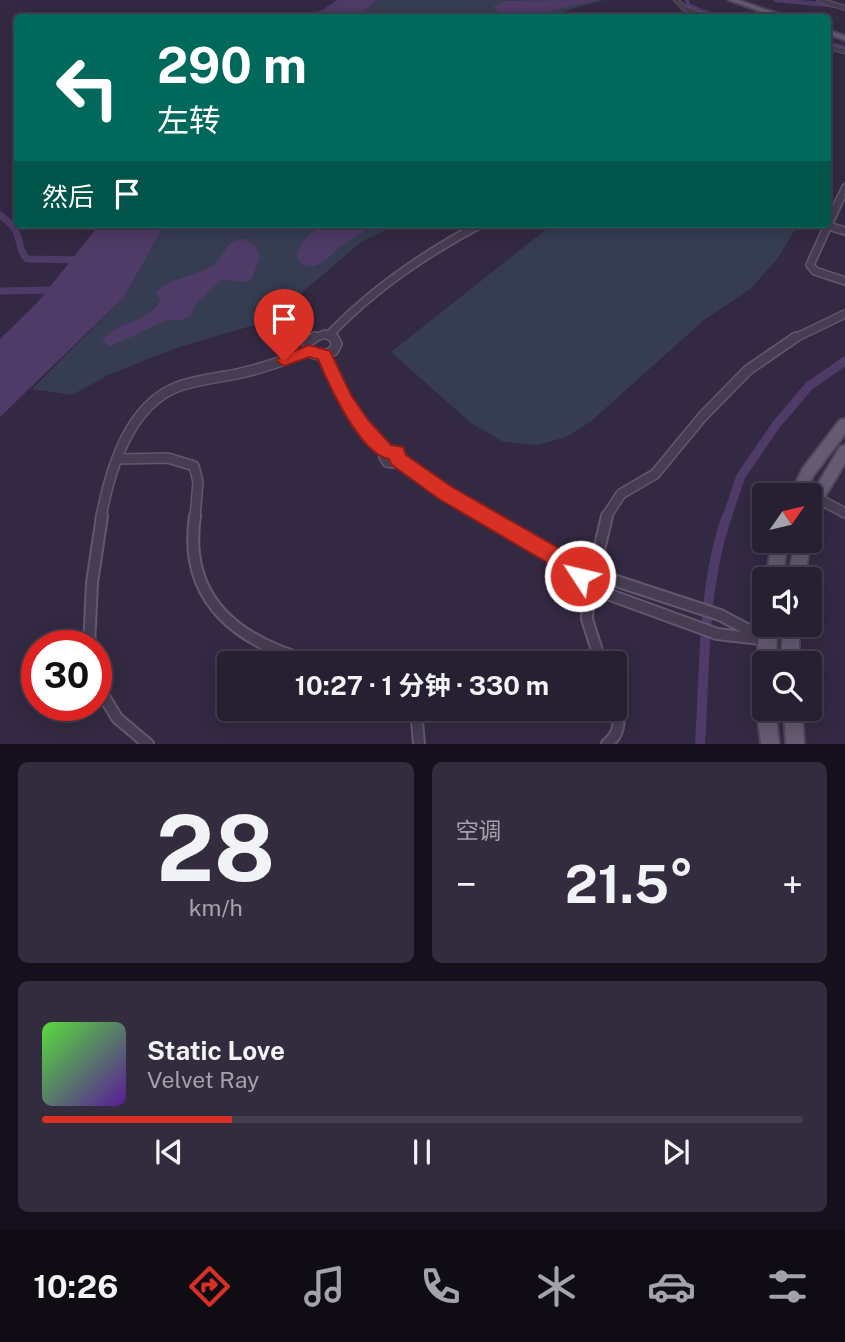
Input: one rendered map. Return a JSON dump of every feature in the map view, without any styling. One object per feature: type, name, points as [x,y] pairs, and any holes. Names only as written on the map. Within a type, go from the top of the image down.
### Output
[{"type":"main road","points":[[724,0],[765,14]]},
{"type":"main road","points":[[732,0],[775,14]]},
{"type":"main road","points":[[803,483],[808,472],[845,424]]},
{"type":"main road","points":[[822,490],[845,451]]},
{"type":"main road","points":[[767,721],[770,744]]},
{"type":"main road","points":[[794,721],[795,744]]},
{"type":"street","points":[[676,0],[684,8],[699,14]]},
{"type":"street","points":[[819,0],[845,8]]},
{"type":"street","points":[[831,219],[845,187]]},
{"type":"street","points":[[309,351],[307,343],[311,338],[329,335],[348,313],[393,274],[473,228]]},
{"type":"street","points":[[827,228],[810,265],[815,271],[845,281]]},
{"type":"street","points":[[595,567],[606,518],[621,494],[655,474],[685,436],[748,370],[794,338],[845,314]]},
{"type":"street","points":[[90,630],[93,558],[103,506],[118,459],[134,425],[152,401],[162,393],[184,384],[262,368],[309,351],[324,355],[337,347],[337,341],[329,335]]},
{"type":"street","points":[[324,355],[344,398],[362,425],[387,452],[384,457],[387,462],[393,463],[398,459],[475,512],[581,572]]},
{"type":"street","points":[[118,459],[183,460],[194,466],[199,477],[193,535],[198,574],[207,594],[226,621],[271,651]]},
{"type":"street","points":[[822,501],[845,513]]},
{"type":"street","points":[[602,592],[607,586],[607,578],[602,570],[586,567],[581,572],[582,584],[589,591],[602,592],[717,634],[752,633]]},
{"type":"street","points":[[607,578],[674,598],[752,627]]},
{"type":"street","points":[[589,591],[587,619],[597,651]]},
{"type":"street","points":[[112,710],[127,729],[148,744]]},
{"type":"street","points":[[417,721],[419,744]]},
{"type":"street","points":[[607,744],[614,739],[620,721]]},
{"type":"shaded area","points":[[337,0],[377,0],[361,14],[302,14],[321,11]]},
{"type":"shaded area","points":[[377,0],[604,0],[554,14],[362,14]]},
{"type":"shaded area","points":[[598,0],[545,12],[546,14],[501,14],[493,7],[504,1]]},
{"type":"shaded area","points":[[97,228],[163,228],[124,297],[0,417],[0,339],[37,303]]},
{"type":"shaded area","points":[[163,228],[390,228],[361,242],[278,313],[258,324],[176,348],[110,374],[72,395],[32,389],[124,297]]},
{"type":"shaded area","points":[[320,228],[368,228],[316,266],[304,265],[297,259],[299,247]]},
{"type":"shaded area","points":[[548,228],[796,228],[778,258],[750,289],[704,320],[590,422],[566,437],[538,445],[504,442],[471,423],[391,352]]},
{"type":"shaded area","points":[[245,239],[256,247],[260,256],[252,279],[247,282],[221,280],[196,304],[190,317],[167,320],[111,346],[102,342],[114,330],[154,309],[161,300],[155,293],[161,287],[212,266],[229,245]]},
{"type":"waterway","points":[[687,0],[688,5],[709,14]]},
{"type":"waterway","points":[[776,0],[839,6]]},
{"type":"waterway","points":[[831,44],[845,48]]},
{"type":"waterway","points":[[0,215],[14,228],[27,259],[83,260]]},
{"type":"waterway","points":[[0,291],[56,290]]},
{"type":"waterway","points":[[727,517],[741,476],[776,425],[809,386],[845,361]]},
{"type":"waterway","points":[[700,744],[709,600],[713,571],[727,516]]},
{"type":"route","points":[[284,361],[309,351],[324,355],[344,398],[362,425],[387,452],[397,452],[398,459],[445,493],[581,572],[580,576]]}]
